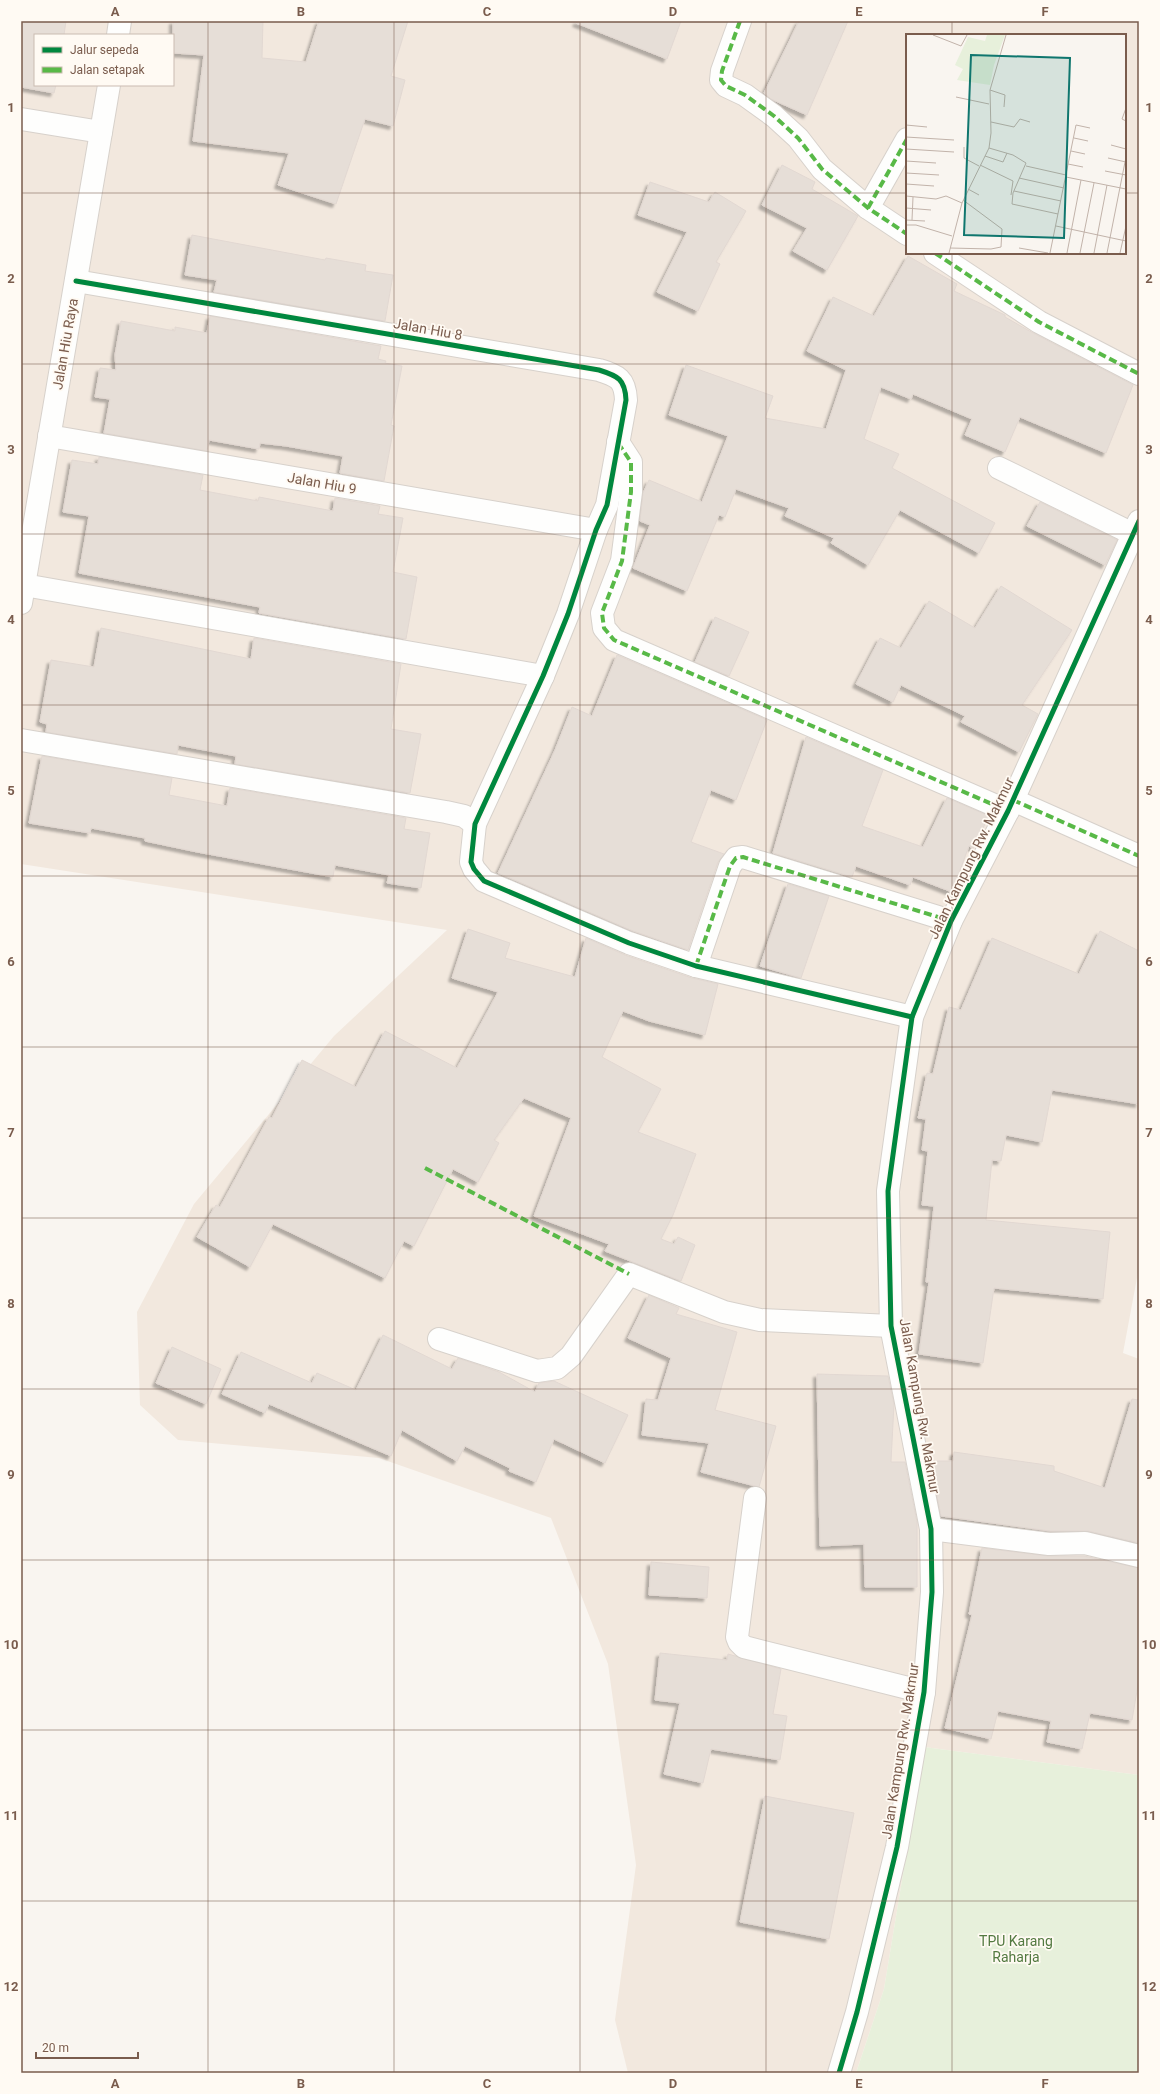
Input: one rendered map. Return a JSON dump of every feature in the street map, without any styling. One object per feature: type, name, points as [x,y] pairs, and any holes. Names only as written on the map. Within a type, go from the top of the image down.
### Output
[{"type":"street","points":[[118,34],[120,21]]},
{"type":"street","points":[[740,21],[725,60],[721,80],[726,86],[745,95],[779,121],[798,138],[822,169],[868,208],[906,233]]},
{"type":"street","name":"Jalan Hiu Raya","points":[[22,594],[109,86]]},
{"type":"street","points":[[21,119],[101,132]]},
{"type":"street","points":[[868,208],[906,141]]},
{"type":"street","points":[[937,254],[1039,322],[1139,374]]},
{"type":"street","name":"Jalan Hiu 8","points":[[76,281],[599,370],[616,375],[625,387],[626,400],[607,504],[596,530],[568,614],[543,676],[475,824],[470,862],[484,881],[629,943],[696,966],[912,1017]]},
{"type":"street","name":"Jalan Hiu 9","points":[[49,436],[596,530]]},
{"type":"street","points":[[618,442],[630,462],[631,492],[622,561],[602,613],[604,628],[614,640],[1011,806],[1139,856]]},
{"type":"street","points":[[999,468],[1136,527]]},
{"type":"street","name":"Jalan Kampung Rw. Makmur","points":[[839,2073],[858,2012],[897,1847],[924,1692],[932,1592],[931,1530],[891,1326],[888,1191],[912,1017],[951,921],[1011,806],[1136,527]]},
{"type":"street","points":[[22,594],[543,676]]},
{"type":"street","points":[[21,740],[446,812],[464,816],[475,824]]},
{"type":"street","points":[[696,966],[730,866],[736,858],[743,856],[951,921]]},
{"type":"street","points":[[439,1339],[537,1371],[557,1368],[571,1356],[629,1274],[724,1312],[760,1320],[891,1326]]},
{"type":"street","points":[[754,1498],[737,1637],[739,1642],[744,1647],[924,1692]]},
{"type":"street","points":[[931,1530],[1048,1544],[1085,1543],[1139,1556]]},
{"type":"shaded area","points":[[21,21],[1139,21],[1139,1267],[1123,1353],[1139,1359],[1139,1775],[924,1747],[884,1989],[856,2073],[628,2073],[615,2020],[636,1865],[608,1664],[551,1518],[379,1458],[178,1440],[140,1405],[137,1312],[194,1204],[334,1036],[447,930],[21,864]]},
{"type":"green space","name":"TPU Karang Raharja","points":[[924,1747],[1139,1775],[1139,2073],[856,2073],[884,1989]]},
{"type":"building","points":[[21,21],[66,21],[64,34],[34,34],[34,86],[56,86],[54,93],[21,87]]},
{"type":"building","points":[[173,21],[263,21],[262,58],[306,62],[319,21],[408,21],[391,76],[405,80],[393,126],[365,119],[336,204],[278,185],[289,153],[193,141],[204,55],[174,53]]},
{"type":"building","points":[[577,21],[681,21],[667,59],[576,23]]},
{"type":"building","points":[[799,21],[848,21],[807,115],[771,99],[764,93]]},
{"type":"building","points":[[782,165],[815,182],[812,189],[858,216],[827,270],[793,251],[807,228],[762,205]]},
{"type":"building","points":[[650,182],[709,202],[715,192],[746,211],[716,262],[720,264],[698,311],[657,292],[687,232],[638,215]]},
{"type":"building","points":[[192,235],[325,260],[326,258],[366,265],[365,271],[393,275],[385,321],[214,292],[217,280],[185,275]]},
{"type":"building","points":[[908,256],[957,284],[954,291],[1005,315],[1005,317],[1033,333],[1133,385],[1106,453],[1020,417],[1005,452],[965,435],[972,419],[913,394],[911,399],[881,387],[864,439],[899,454],[892,468],[995,523],[979,553],[900,510],[868,565],[831,543],[834,538],[785,516],[789,508],[736,489],[725,517],[719,515],[687,591],[633,568],[650,525],[640,521],[643,493],[649,480],[702,502],[728,436],[669,415],[686,365],[773,396],[765,418],[826,429],[846,370],[807,351],[833,297],[874,316]]},
{"type":"building","points":[[210,316],[381,346],[378,359],[386,361],[385,363],[402,366],[391,425],[394,426],[384,481],[340,473],[343,456],[286,446],[260,443],[259,449],[209,440],[207,451],[104,433],[110,399],[95,397],[100,368],[116,370],[115,355],[121,321],[175,331],[175,327],[207,333]]},
{"type":"building","points":[[99,457],[203,475],[200,490],[258,501],[259,497],[333,511],[335,498],[380,506],[378,514],[403,518],[393,572],[417,577],[406,639],[259,613],[260,607],[79,573],[89,516],[63,512],[72,460],[98,464]]},
{"type":"building","points":[[1040,502],[1117,540],[1105,565],[1027,526]]},
{"type":"building","points":[[1001,586],[1072,630],[1022,705],[1038,714],[1019,752],[961,722],[965,716],[901,685],[893,702],[856,684],[880,638],[901,648],[929,601],[975,628]]},
{"type":"building","points":[[715,617],[749,632],[729,676],[695,662]]},
{"type":"building","points":[[101,628],[251,659],[254,638],[401,664],[391,729],[421,734],[410,793],[235,764],[236,756],[178,745],[177,754],[46,732],[47,724],[40,722],[51,660],[94,667]]},
{"type":"building","points":[[617,655],[767,720],[736,800],[711,790],[691,842],[724,854],[718,862],[688,950],[633,931],[498,873],[555,750],[572,707],[592,716]]},
{"type":"building","points":[[806,737],[883,770],[862,826],[923,847],[947,798],[989,816],[973,848],[969,846],[952,892],[913,877],[910,885],[856,866],[852,877],[773,853]]},
{"type":"building","points":[[42,756],[172,778],[169,795],[227,806],[230,788],[406,818],[404,829],[430,833],[421,888],[387,883],[389,875],[335,865],[333,877],[197,852],[145,841],[145,838],[91,828],[90,833],[29,823]]},
{"type":"building","points":[[788,884],[829,896],[801,978],[760,966]]},
{"type":"building","points":[[468,929],[510,943],[505,958],[575,977],[586,938],[625,955],[692,978],[718,984],[705,1035],[649,1021],[623,1011],[602,1057],[661,1089],[638,1132],[696,1154],[673,1215],[661,1239],[674,1244],[678,1237],[695,1245],[681,1281],[605,1251],[609,1244],[534,1216],[571,1118],[524,1098],[494,1140],[499,1143],[478,1182],[453,1169],[414,1246],[404,1241],[385,1278],[273,1224],[250,1267],[197,1237],[216,1205],[220,1207],[269,1117],[272,1118],[302,1060],[356,1087],[385,1031],[457,1068],[498,992],[452,978]]},
{"type":"building","points":[[1100,931],[1139,951],[1139,1104],[1052,1090],[1042,1142],[1006,1135],[1001,1161],[992,1160],[986,1220],[1110,1232],[1103,1299],[994,1288],[983,1363],[919,1354],[929,1282],[926,1282],[934,1206],[922,1205],[928,1151],[922,1150],[926,1119],[918,1118],[927,1073],[933,1074],[949,1007],[961,1010],[992,938],[1079,974]]},
{"type":"building","points":[[649,1295],[679,1308],[676,1314],[737,1332],[715,1410],[776,1426],[759,1487],[701,1472],[709,1443],[642,1435],[646,1399],[658,1400],[671,1358],[628,1338]]},
{"type":"building","points":[[383,1335],[452,1369],[458,1358],[499,1372],[535,1392],[539,1383],[554,1381],[628,1415],[605,1463],[554,1439],[536,1482],[509,1471],[510,1468],[465,1446],[457,1461],[402,1430],[391,1456],[269,1404],[265,1413],[222,1394],[241,1352],[312,1383],[317,1373],[356,1390]]},
{"type":"building","points":[[172,1347],[221,1369],[206,1404],[156,1383]]},
{"type":"building","points":[[817,1374],[888,1376],[894,1404],[891,1462],[905,1462],[917,1522],[917,1587],[865,1587],[864,1544],[820,1546]]},
{"type":"building","points":[[1132,1399],[1139,1400],[1139,1543],[1088,1531],[1050,1531],[941,1516],[930,1461],[953,1461],[954,1452],[1054,1466],[1054,1471],[1105,1488]]},
{"type":"building","points":[[982,1548],[1048,1556],[1084,1556],[1139,1568],[1139,1679],[1132,1720],[1090,1713],[1082,1749],[1047,1742],[1051,1721],[998,1711],[991,1739],[945,1728],[972,1615],[969,1614]]},
{"type":"building","points":[[651,1562],[709,1567],[707,1598],[649,1595]]},
{"type":"building","points":[[660,1653],[727,1660],[728,1654],[781,1669],[773,1714],[787,1716],[780,1760],[711,1749],[703,1783],[664,1774],[680,1703],[655,1700]]},
{"type":"building","points":[[765,1796],[854,1813],[829,1939],[740,1922]]},
{"type":"marked path","points":[[740,21],[722,71],[721,80],[726,86],[745,95],[774,116],[798,138],[822,169],[868,208],[906,233]]},
{"type":"marked path","points":[[868,208],[906,141]]},
{"type":"marked path","points":[[937,254],[1039,322],[1139,374]]},
{"type":"marked path","points":[[618,443],[631,462],[631,492],[622,561],[602,613],[604,628],[614,640],[1008,811]]},
{"type":"marked path","points":[[1013,800],[1139,856]]},
{"type":"marked path","points":[[696,966],[730,866],[736,858],[743,857],[951,921]]},
{"type":"marked path","points":[[425,1168],[629,1274]]},
{"type":"cycle path","points":[[76,281],[599,370],[611,374],[619,379],[624,387],[626,400],[607,505],[596,530],[568,614],[543,676],[475,824],[471,862],[474,869],[484,881],[629,943],[696,966],[912,1017]]},
{"type":"cycle path","points":[[839,2073],[857,2012],[897,1847],[924,1692],[932,1592],[931,1529],[891,1326],[888,1191],[912,1017],[951,921],[1008,811],[1139,521]]}]
